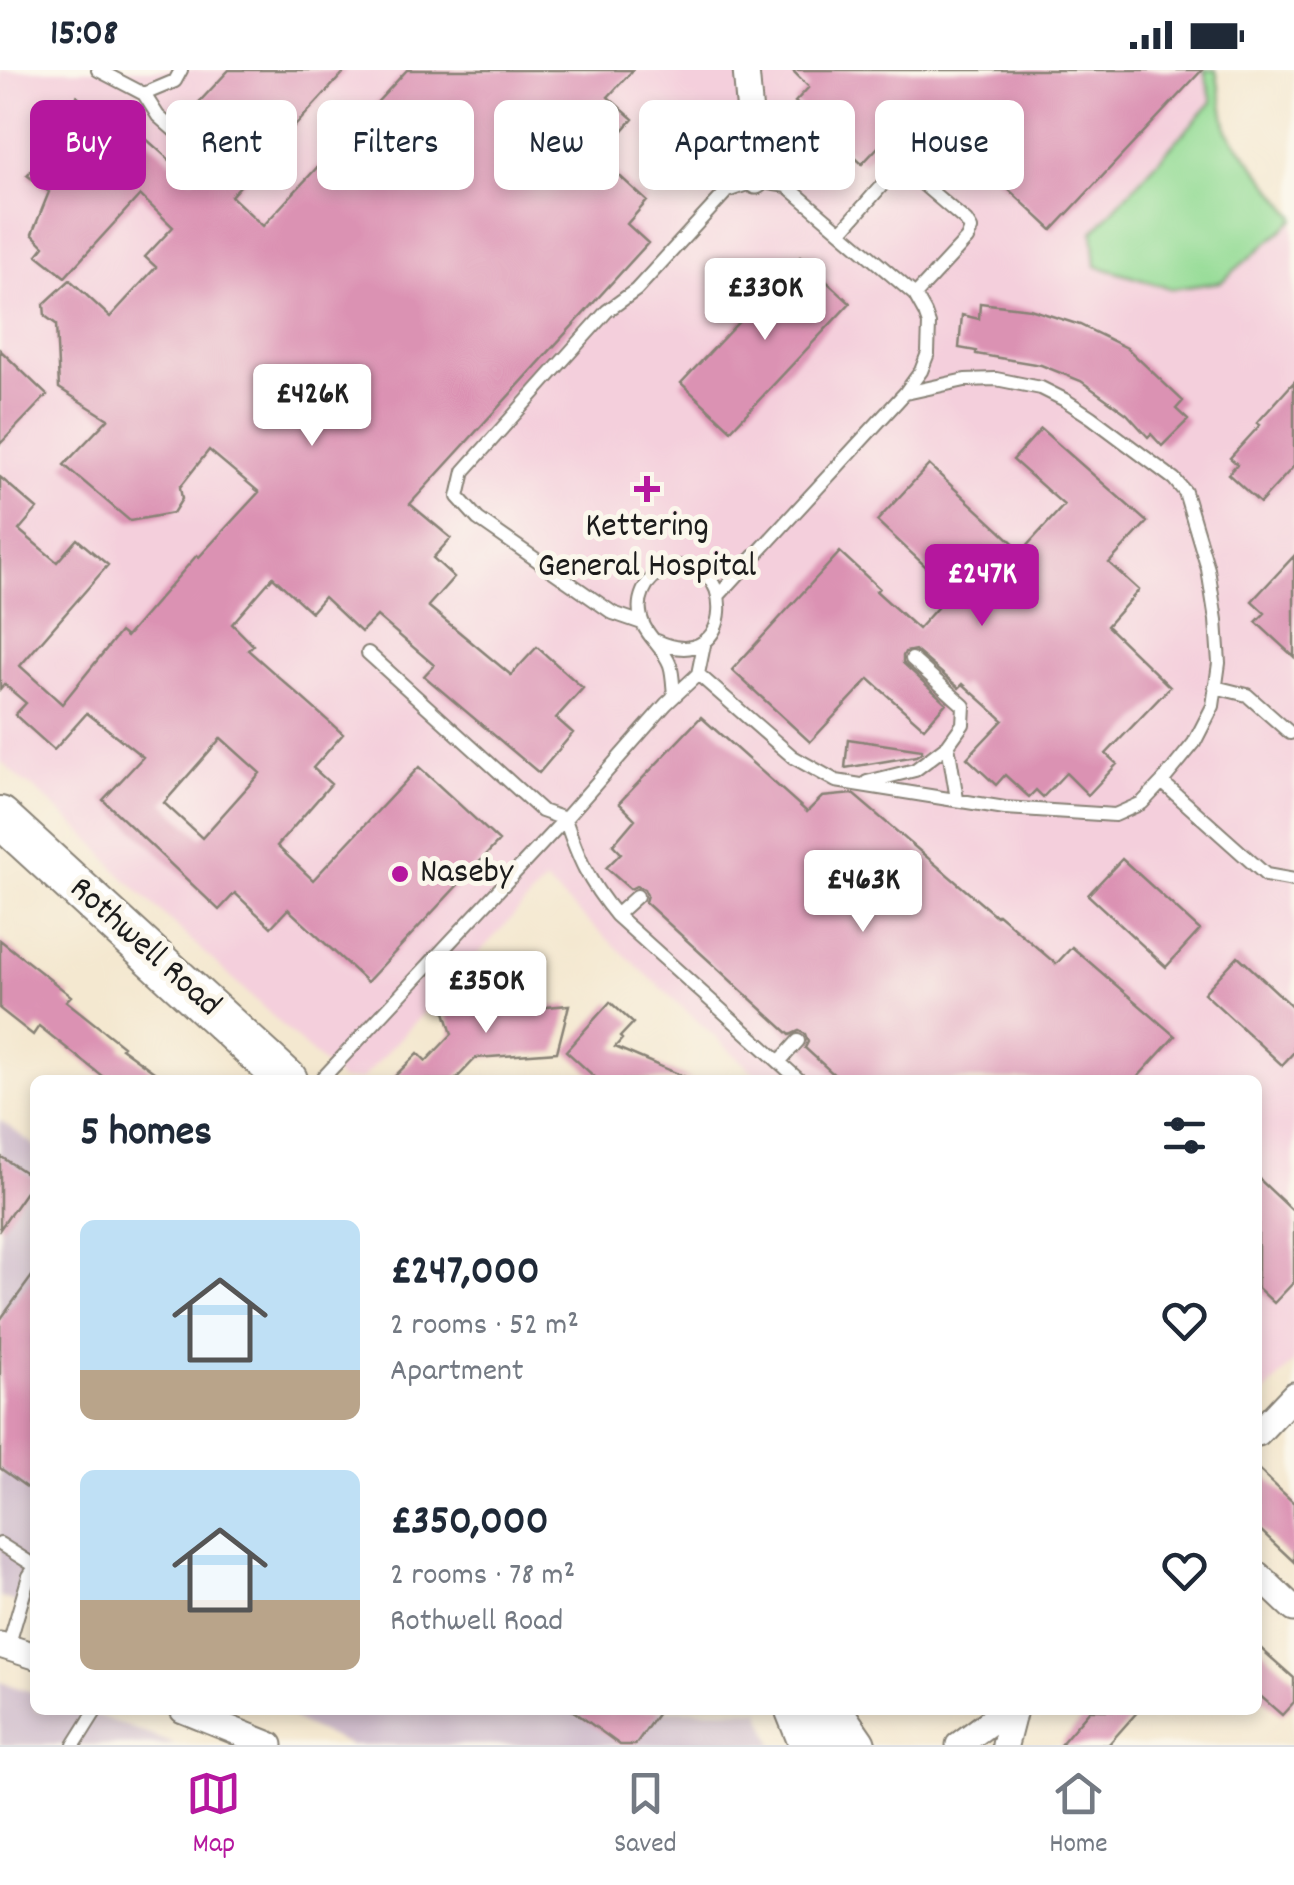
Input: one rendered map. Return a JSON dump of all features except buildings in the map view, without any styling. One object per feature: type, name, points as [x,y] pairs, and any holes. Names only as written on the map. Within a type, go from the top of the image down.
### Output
[{"type":"main road","name":"Rothwell Road","points":[[0,817],[283,1075]]},
{"type":"main road","points":[[798,1715],[810,1745]]},
{"type":"main road","points":[[834,1715],[855,1745]]},
{"type":"street","points":[[746,70],[749,100]]},
{"type":"street","points":[[1262,1429],[1294,1395]]},
{"type":"street","points":[[1262,1579],[1294,1609]]},
{"type":"street","points":[[4,1646],[30,1654]]},
{"type":"street","points":[[195,1715],[270,1745]]},
{"type":"street","points":[[959,1745],[999,1715]]},
{"type":"street","points":[[1005,1745],[1013,1715]]},
{"type":"lane","points":[[98,70],[144,94],[166,123]]},
{"type":"lane","points":[[144,94],[175,81],[181,70]]},
{"type":"lane","points":[[841,232],[890,176],[899,170],[912,174],[966,221],[970,229],[968,239],[914,295]]},
{"type":"lane","points":[[642,623],[613,614],[478,519],[458,497],[464,471],[607,312],[636,290],[729,190]]},
{"type":"lane","points":[[719,595],[905,393],[928,353],[929,324],[914,295],[793,190]]},
{"type":"lane","points":[[698,674],[793,758],[836,781],[1004,808],[1115,815],[1142,802],[1194,743],[1212,706],[1219,663],[1216,620],[1208,569],[1190,503],[1174,478],[1091,417],[1041,388],[996,378],[905,393]]},
{"type":"lane","points":[[657,641],[669,647],[694,646],[714,631],[721,607],[719,595],[703,574],[690,568],[663,570],[644,588],[640,599],[642,623],[670,666],[674,696]]},
{"type":"lane","points":[[327,1075],[698,674],[706,640]]},
{"type":"lane","points":[[368,654],[542,811],[564,819]]},
{"type":"lane","points":[[859,784],[915,770],[948,744],[963,724],[964,706],[912,659]]},
{"type":"lane","points":[[1215,687],[1247,695],[1290,733]]},
{"type":"lane","points":[[948,744],[956,799]]},
{"type":"lane","points":[[1162,782],[1266,874],[1294,880]]},
{"type":"lane","points":[[564,819],[593,888],[616,915],[793,1075]]},
{"type":"lane","points":[[616,915],[638,896]]},
{"type":"lane","points":[[779,1062],[798,1041]]},
{"type":"lane","points":[[0,1544],[30,1564]]},
{"type":"lane","points":[[4,1646],[30,1574]]},
{"type":"lane","points":[[74,1745],[93,1715]]},
{"type":"shaded area","name":"Kettering General Hospital","points":[[0,70],[1216,70],[1227,131],[1294,216],[1294,1362],[1262,1396],[1262,1075],[757,1075],[545,882],[366,1075],[336,1075],[118,872],[94,843],[0,761]]},
{"type":"shaded area","points":[[0,1120],[30,1142],[30,1606],[0,1597]]},
{"type":"shaded area","points":[[0,1682],[30,1691],[30,1715],[96,1715],[177,1745],[0,1745]]},
{"type":"shaded area","points":[[288,1715],[762,1715],[773,1745],[350,1745]]},
{"type":"green space","points":[[1204,70],[1216,70],[1227,131],[1294,220],[1221,282],[1172,289],[1096,266],[1093,232],[1212,102]]},
{"type":"place","name":"Kettering General Hospital","points":[[647,489]]},
{"type":"place","name":"Naseby","points":[[400,874]]}]
